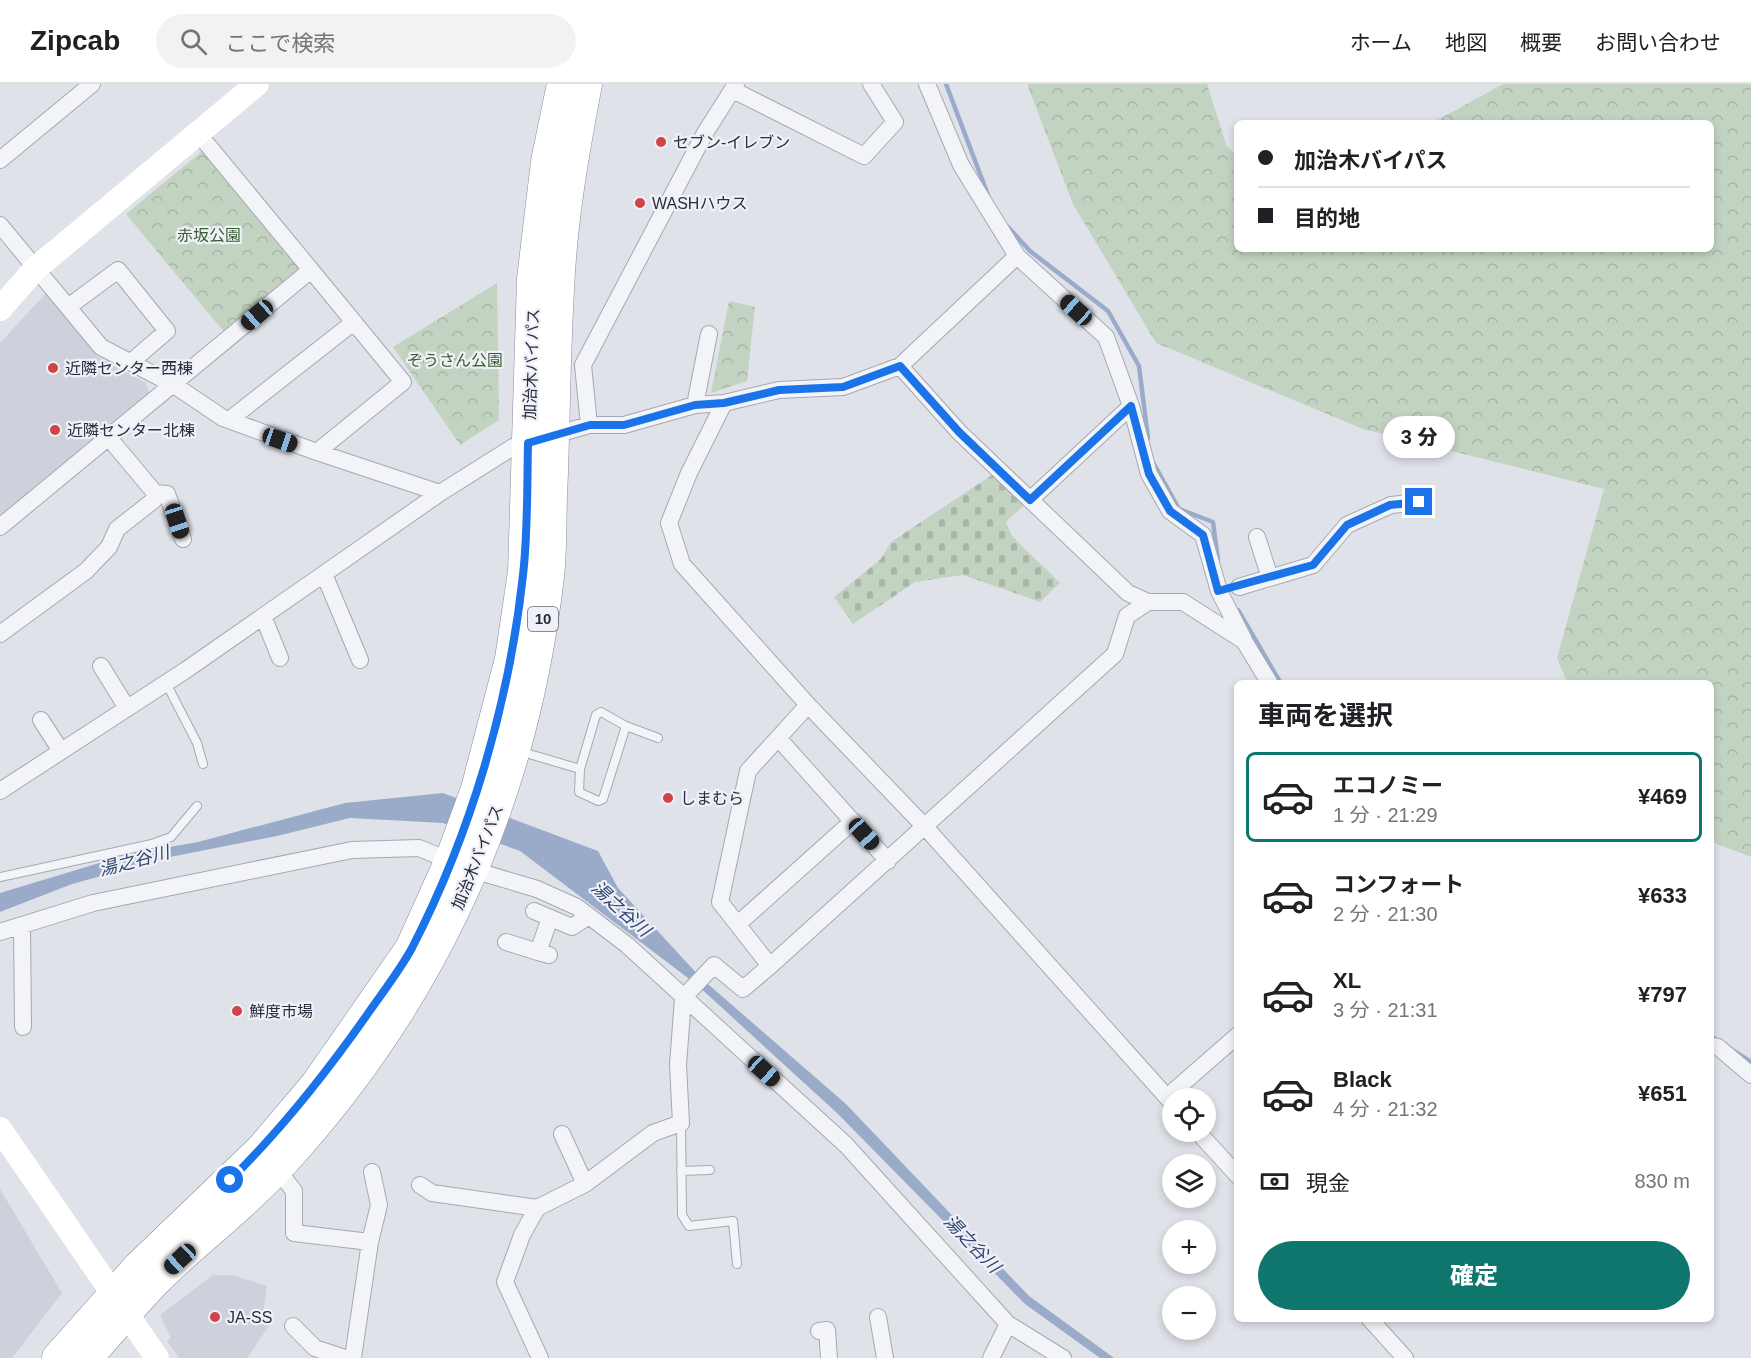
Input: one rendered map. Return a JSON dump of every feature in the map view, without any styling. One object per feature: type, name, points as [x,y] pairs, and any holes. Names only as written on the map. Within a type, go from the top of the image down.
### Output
[{"type":"highway","name":"加治木バイパス","points":[[489,793],[515,750],[537,655],[549,571],[533,279],[547,162],[563,84]]},
{"type":"highway","name":"加治木バイパス","points":[[86,1358],[120,1304],[153,1283],[277,1169],[332,1106],[374,1050],[448,925],[466,856],[489,793],[511,659],[541,440],[562,230],[586,84]]},
{"type":"highway","name":"加治木バイパス","points":[[58,1358],[120,1304],[262,1149],[317,1084],[411,949],[466,856]]},
{"type":"street","points":[[0,160],[92,84]]},
{"type":"street","points":[[0,309],[35,269],[257,84]]},
{"type":"street","points":[[590,425],[583,365],[705,132],[735,87],[864,156],[895,122],[871,84]]},
{"type":"street","points":[[927,84],[961,165],[1017,256],[1106,337],[1131,406],[1149,474],[1170,511],[1203,535],[1227,590],[1244,641],[1268,680]]},
{"type":"street","points":[[197,132],[404,382],[317,452]]},
{"type":"street","points":[[0,225],[101,347],[174,385],[228,420],[440,494]]},
{"type":"street","points":[[0,791],[166,683],[440,494],[513,447],[590,425],[624,425],[695,405],[724,403],[779,390],[843,387],[900,366],[1017,256]]},
{"type":"street","points":[[68,307],[118,270],[167,331],[130,362]]},
{"type":"street","points":[[0,527],[311,270]]},
{"type":"street","points":[[228,420],[354,322]]},
{"type":"street","points":[[695,405],[709,334]]},
{"type":"street","points":[[900,366],[959,432],[1128,593],[1148,602],[1183,602],[1244,641]]},
{"type":"street","points":[[724,403],[689,473],[669,523],[682,564],[808,705],[926,828],[1162,1092]]},
{"type":"street","points":[[1030,500],[1131,406]]},
{"type":"street","points":[[109,438],[155,493],[167,494],[183,539]]},
{"type":"street","points":[[1,630],[86,571],[109,547],[117,529],[154,500],[155,493]]},
{"type":"street","points":[[1227,590],[1313,565],[1347,525],[1390,505],[1419,502]]},
{"type":"street","points":[[1257,537],[1270,578]]},
{"type":"street","points":[[324,574],[360,660]]},
{"type":"street","points":[[540,1358],[505,1282],[522,1235],[537,1208],[585,1184],[653,1133],[681,1123],[678,1065],[682,998],[714,965],[743,989],[926,828],[1115,654],[1127,616],[1148,602]]},
{"type":"street","points":[[263,616],[280,658]]},
{"type":"street","points":[[101,666],[127,708]]},
{"type":"street","points":[[770,966],[739,923],[720,902],[748,771],[808,705]]},
{"type":"street","points":[[41,720],[61,751]]},
{"type":"street","points":[[778,738],[888,861]]},
{"type":"street","points":[[739,923],[853,821]]},
{"type":"street","points":[[0,932],[93,903],[352,850],[419,848],[466,856],[577,908],[627,945],[682,998],[846,1145],[1008,1324],[1063,1358]]},
{"type":"street","points":[[534,911],[572,927],[589,916]]},
{"type":"street","points":[[506,942],[543,953],[550,918]]},
{"type":"street","points":[[22,925],[23,1027]]},
{"type":"street","points":[[1183,1088],[1234,1039]]},
{"type":"street","points":[[1714,1046],[1718,1047],[1751,1075]]},
{"type":"street","points":[[0,1129],[157,1358]]},
{"type":"street","points":[[562,1134],[585,1184]]},
{"type":"street","points":[[1207,1142],[1234,1172]]},
{"type":"street","points":[[277,1169],[294,1191],[294,1233],[370,1242]]},
{"type":"street","points":[[353,1358],[370,1242],[379,1204],[372,1172]]},
{"type":"street","points":[[420,1185],[432,1193],[537,1208]]},
{"type":"street","points":[[878,1317],[885,1358]]},
{"type":"street","points":[[1372,1322],[1397,1355]]},
{"type":"street","points":[[991,1358],[1008,1324]]},
{"type":"street","points":[[293,1326],[315,1348],[345,1358]]},
{"type":"street","points":[[819,1331],[827,1330],[829,1358]]},
{"type":"lane","points":[[166,683],[197,743],[203,765]]},
{"type":"lane","points":[[626,726],[603,799],[598,801],[579,792],[580,770],[598,713],[658,738]]},
{"type":"lane","points":[[515,750],[580,770]]},
{"type":"lane","points":[[0,877],[152,844],[171,837],[197,806]]},
{"type":"lane","points":[[681,1123],[682,1215],[689,1226],[733,1221],[737,1264]]},
{"type":"lane","points":[[681,1171],[710,1170]]},
{"type":"shaded area","points":[[46,293],[98,357],[146,383],[150,396],[0,515],[0,343]]},
{"type":"shaded area","points":[[0,1189],[62,1293],[12,1358],[0,1358]]},
{"type":"shaded area","name":"JA-SS","points":[[213,1275],[232,1275],[267,1286],[263,1313],[273,1320],[247,1358],[179,1358],[167,1341],[171,1338],[160,1315]]},
{"type":"green space","points":[[1027,84],[1207,84],[1227,147],[1234,153],[1234,252],[1714,252],[1714,120],[1437,120],[1503,84],[1751,84],[1751,857],[1714,843],[1714,680],[1566,680],[1557,658],[1604,489],[1363,429],[1156,343],[1073,204]]},
{"type":"green space","name":"赤坂公園","points":[[205,149],[298,265],[297,274],[225,333],[126,214]]},
{"type":"green space","name":"ぞうさん公園","points":[[497,283],[499,420],[460,445],[393,347]]},
{"type":"green space","points":[[729,301],[755,307],[747,381],[711,393]]},
{"type":"green space","points":[[995,473],[1026,503],[1006,522],[1012,536],[1060,583],[1040,602],[963,575],[915,582],[853,624],[834,597],[881,559],[891,542]]},
{"type":"water","name":"湯之谷川","points":[[443,793],[598,851],[618,888],[701,978],[846,1104],[1029,1296],[1114,1358],[1100,1358],[1025,1304],[837,1113],[696,984],[520,851],[443,823],[350,818],[277,836],[170,857],[72,884],[0,912],[0,893],[129,854],[198,842],[345,803]]},
{"type":"waterway","points":[[946,84],[988,195]]},
{"type":"waterway","points":[[1008,227],[1030,251],[1108,311],[1139,366],[1148,438]]},
{"type":"waterway","points":[[1154,464],[1179,509],[1213,522],[1218,560]]},
{"type":"waterway","points":[[1238,610],[1279,680]]},
{"type":"waterway","points":[[1714,1038],[1751,1062]]},
{"type":"place","name":"セブン-イレブン","points":[[661,142]]},
{"type":"place","name":"WASHハウス","points":[[640,203]]},
{"type":"place","name":"近隣センター西棟","points":[[53,368]]},
{"type":"place","name":"近隣センター北棟","points":[[55,430]]},
{"type":"place","name":"しまむら","points":[[668,798]]},
{"type":"place","name":"鮮度市場","points":[[237,1011]]},
{"type":"place","name":"JA-SS","points":[[215,1317]]},
{"type":"route","points":[[230,1180],[262,1149],[350,1041],[411,949],[451,860],[477,789],[493,736],[511,659],[524,572],[528,443],[590,425],[624,425],[695,405],[724,403],[779,390],[843,387],[900,366],[959,432],[1030,500],[1131,406],[1149,474],[1170,511],[1203,535],[1218,591],[1313,565],[1347,525],[1390,505],[1419,502]]}]
